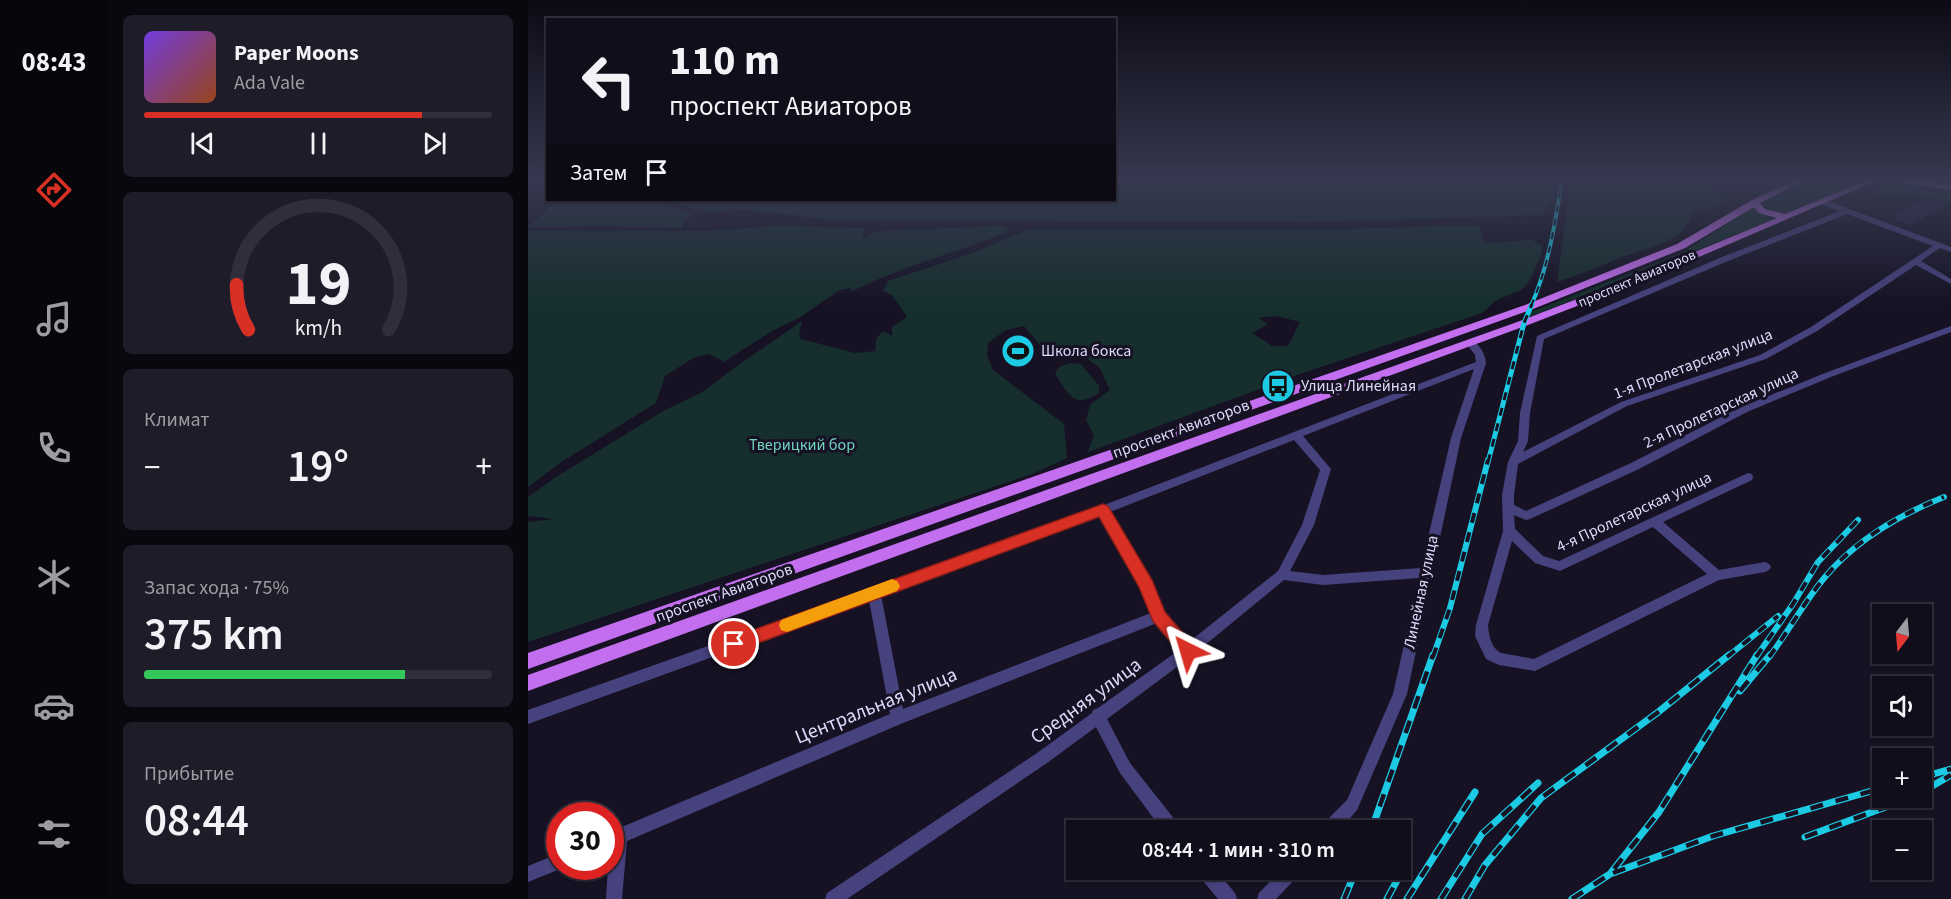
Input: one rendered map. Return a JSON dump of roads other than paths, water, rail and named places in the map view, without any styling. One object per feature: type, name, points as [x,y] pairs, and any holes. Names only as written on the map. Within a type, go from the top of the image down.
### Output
[{"type":"main road","name":"проспект Авиаторов","points":[[528,661],[1474,328],[1681,246],[1721,222]]},
{"type":"main road","name":"проспект Авиаторов","points":[[528,682],[1471,343],[1653,273],[1776,222]]},
{"type":"street","name":"проспект Авиаторов","points":[[1513,462],[1523,441],[1525,413],[1540,338],[1725,259],[1819,222]]},
{"type":"street","points":[[1875,222],[1951,250]]},
{"type":"street","name":"1-я Пролетарская улица","points":[[1513,462],[1624,404],[1763,357],[1814,329],[1938,246]]},
{"type":"street","points":[[1917,262],[1951,282]]},
{"type":"street","name":"2-я Пролетарская улица","points":[[1509,508],[1526,516],[1635,466],[1743,410],[1951,329]]},
{"type":"street","points":[[528,717],[1103,510],[1481,363],[1480,355],[1471,343]]},
{"type":"street","name":"Линейная улица","points":[[1338,820],[1352,805],[1400,694],[1424,573],[1456,438],[1481,363]]},
{"type":"street","name":"Средняя улица","points":[[833,899],[1042,758],[1188,651],[1282,575],[1308,525],[1326,469],[1296,435]]},
{"type":"street","points":[[1513,462],[1509,531],[1482,636],[1491,654],[1499,659],[1535,665],[1717,574],[1765,567]]},
{"type":"street","name":"4-я Пролетарская улица","points":[[1509,531],[1539,560],[1560,566],[1748,477]]},
{"type":"street","points":[[1103,510],[1146,585],[1159,616],[1188,651]]},
{"type":"street","points":[[1655,522],[1717,574]]},
{"type":"street","points":[[1282,575],[1323,580],[1424,573]]},
{"type":"street","points":[[874,592],[898,718]]},
{"type":"street","name":"Центральная улица","points":[[624,834],[898,718],[1159,616]]},
{"type":"street","points":[[1098,715],[1125,768],[1165,820]]},
{"type":"street","points":[[528,874],[546,867]]},
{"type":"street","points":[[614,880],[614,899]]},
{"type":"street","points":[[1213,880],[1229,899]]},
{"type":"street","points":[[1265,899],[1283,880]]},
{"type":"railway","points":[[1531,306],[1547,259],[1555,222]]},
{"type":"railway","points":[[1488,462],[1524,323],[1532,304]]},
{"type":"railway","points":[[1433,657],[1450,608],[1488,460]]},
{"type":"railway","points":[[1769,657],[1817,587],[1837,563],[1865,540],[1895,520],[1944,497]]},
{"type":"railway","points":[[1756,657],[1793,604],[1818,562],[1858,520]]},
{"type":"railway","points":[[1727,657],[1778,616]]},
{"type":"railway","points":[[1375,820],[1433,655]]},
{"type":"railway","points":[[1465,899],[1485,865],[1541,798],[1657,713],[1729,655]]},
{"type":"railway","points":[[1572,899],[1610,874],[1659,812],[1757,655]]},
{"type":"railway","points":[[1740,691],[1770,655]]},
{"type":"railway","points":[[1932,774],[1951,769]]},
{"type":"railway","points":[[1932,786],[1951,775]]},
{"type":"railway","points":[[1441,899],[1482,834],[1538,783]]},
{"type":"railway","points":[[1613,873],[1713,836],[1872,791]]},
{"type":"railway","points":[[1407,899],[1475,792]]},
{"type":"railway","points":[[1805,837],[1883,808]]},
{"type":"railway","points":[[1344,899],[1352,880]]},
{"type":"railway","points":[[1387,899],[1397,880]]},
{"type":"place","name":"Школа бокса","points":[[1018,351]]},
{"type":"place","name":"Улица Линейная","points":[[1278,386]]},
{"type":"park label","name":"Тверицкий бор","points":[[802,445]]}]
